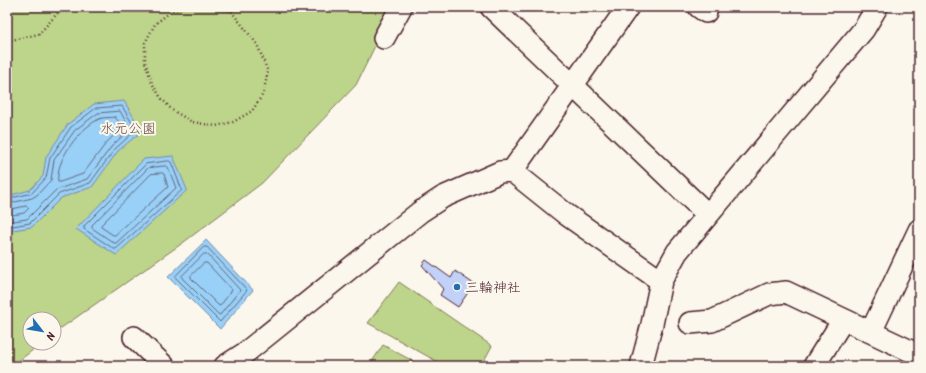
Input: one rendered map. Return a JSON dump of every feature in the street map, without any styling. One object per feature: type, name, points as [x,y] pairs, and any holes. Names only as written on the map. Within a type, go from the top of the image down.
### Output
[{"type":"street","points":[[384,38],[401,7]]},
{"type":"street","points":[[491,7],[708,215]]},
{"type":"street","points":[[512,171],[628,7]]},
{"type":"street","points":[[641,366],[661,281],[677,252],[864,29],[877,7]]},
{"type":"street","points":[[225,366],[251,348],[420,212],[442,197],[500,172],[512,171],[567,215],[661,281]]},
{"type":"street","points":[[871,332],[919,230]]},
{"type":"street","points":[[690,323],[712,321],[769,294],[786,292],[919,355]]},
{"type":"street","points":[[814,366],[843,320]]},
{"type":"street","points":[[134,337],[164,366]]},
{"type":"path","points":[[7,41],[39,34],[63,7]]},
{"type":"path","points":[[185,7],[173,10],[155,24],[145,43],[145,62],[152,83],[161,98],[172,110],[192,122],[216,126],[233,122],[252,111],[263,94],[268,72],[257,44],[231,11],[201,7]]},
{"type":"path","points":[[231,11],[233,7]]},
{"type":"green space","name":"水元公園","points":[[7,7],[394,7],[356,85],[262,183],[184,242],[62,327],[62,311],[22,311],[22,351],[32,351],[12,366],[7,366]]},
{"type":"green space","points":[[399,282],[492,346],[481,366],[445,366],[368,323]]},
{"type":"green space","points":[[383,345],[422,366],[369,366]]},
{"type":"water","points":[[124,101],[142,131],[118,151],[92,187],[61,198],[32,227],[7,231],[7,196],[30,190],[43,176],[46,157],[68,124],[94,104]]},
{"type":"water","points":[[173,156],[187,190],[116,255],[76,229],[144,159]]},
{"type":"water","points":[[206,240],[253,290],[220,329],[168,277]]},
{"type":"building","name":"三輪神社","points":[[426,260],[451,278],[455,271],[474,284],[458,307],[440,295],[443,289],[422,265]]},
{"type":"place","name":"三輪神社","points":[[457,287]]}]
